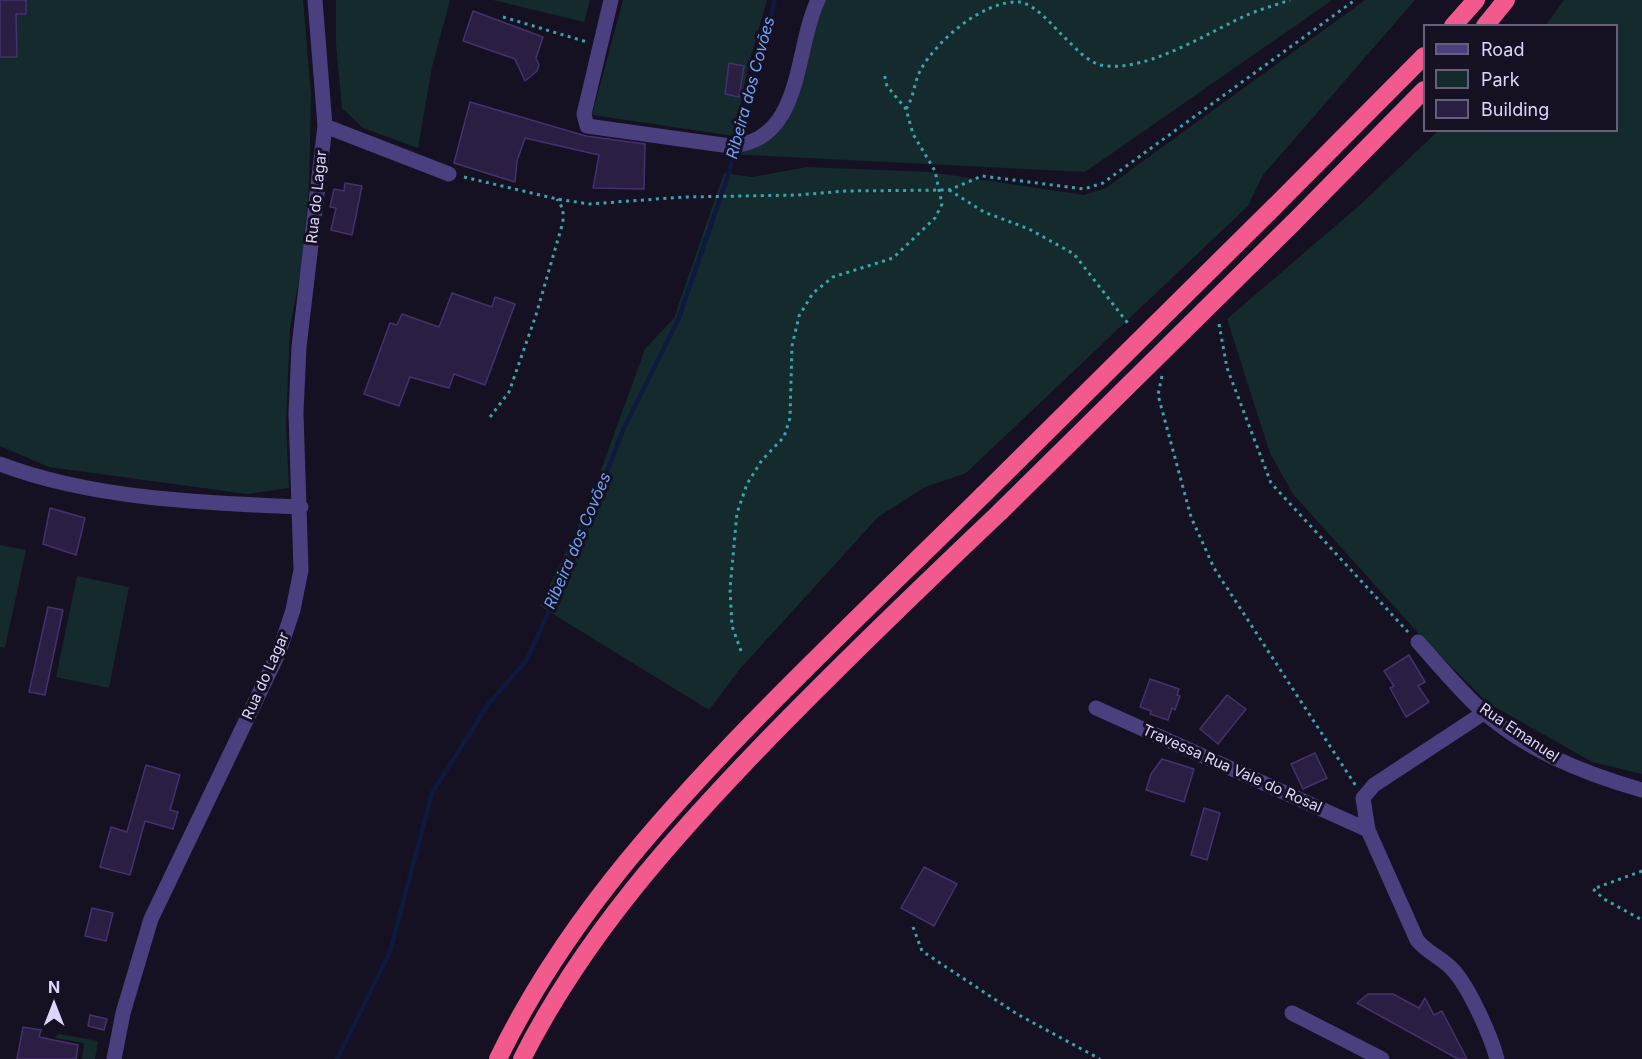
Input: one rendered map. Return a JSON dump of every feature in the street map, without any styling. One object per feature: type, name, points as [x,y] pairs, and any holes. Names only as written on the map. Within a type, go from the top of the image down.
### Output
[{"type":"highway","points":[[1455,24],[1476,0]]},
{"type":"highway","points":[[1487,24],[1506,0]]},
{"type":"highway","points":[[498,1059],[514,1025],[562,945],[625,861],[686,791],[819,655],[1423,58]]},
{"type":"highway","points":[[522,1059],[581,955],[639,880],[707,801],[854,651],[1000,512],[1423,92]]},
{"type":"street","name":"Rua do Lagar","points":[[114,1059],[123,1013],[151,919],[279,652],[293,610],[301,570],[301,507],[296,413],[299,347],[325,126],[315,0]]},
{"type":"street","points":[[611,0],[584,114],[587,126],[737,146],[767,134],[789,105],[818,0]]},
{"type":"street","points":[[325,126],[449,174]]},
{"type":"street","points":[[0,464],[37,478],[84,488],[241,505],[301,507]]},
{"type":"street","name":"Rua Emanuel","points":[[1418,642],[1485,712],[1526,742],[1586,774],[1642,790]]},
{"type":"street","name":"Travessa Rua Vale do Rosal","points":[[1096,708],[1368,830]]},
{"type":"street","points":[[1485,712],[1374,785],[1363,798],[1368,830],[1416,940],[1424,949],[1453,969],[1492,1043],[1497,1059]]},
{"type":"street","points":[[1292,1013],[1382,1059]]},
{"type":"path","points":[[906,109],[913,98],[919,73],[930,56],[951,32],[973,13],[990,5],[1020,2],[1033,9],[1092,63],[1108,66],[1157,57],[1248,15],[1290,0]]},
{"type":"path","points":[[449,174],[557,199],[589,204],[845,191],[949,190],[982,176],[1084,189],[1103,183],[1355,0]]},
{"type":"path","points":[[503,17],[600,46]]},
{"type":"path","points":[[741,651],[732,626],[730,589],[737,513],[747,484],[762,460],[784,437],[787,428],[790,418],[792,346],[799,316],[813,293],[833,277],[893,258],[935,218],[942,204],[935,171],[914,134],[906,109],[887,86],[884,73]]},
{"type":"path","points":[[949,190],[984,212],[1029,229],[1074,254],[1135,333]]},
{"type":"path","points":[[490,417],[509,392],[536,315],[563,222],[563,209],[557,199]]},
{"type":"path","points":[[1219,324],[1227,368],[1271,483],[1418,642]]},
{"type":"path","points":[[1162,371],[1158,395],[1191,517],[1214,568],[1363,798]]},
{"type":"path","points":[[1642,871],[1593,889],[1604,899],[1642,920]]},
{"type":"path","points":[[913,927],[922,951],[946,968],[1017,1014],[1100,1059]]},
{"type":"green space","points":[[0,0],[303,0],[311,94],[309,188],[301,270],[290,327],[286,425],[289,488],[247,494],[49,467],[0,446]]},
{"type":"green space","points":[[336,0],[450,0],[432,67],[418,148],[363,128],[342,108],[336,44]]},
{"type":"green space","points":[[493,0],[590,0],[584,22]]},
{"type":"green space","points":[[623,0],[767,0],[749,63],[734,136],[592,115]]},
{"type":"green space","points":[[824,0],[1331,1],[1085,172],[728,154],[757,145],[776,131],[789,114],[798,94],[814,23]]},
{"type":"green space","points":[[1365,0],[1415,0],[1263,175],[1248,206],[966,473],[925,487],[878,517],[739,670],[709,710],[540,606],[589,503],[645,349],[674,318],[724,173],[752,177],[807,167],[930,172],[1084,195],[1106,188]]},
{"type":"green space","points":[[1564,0],[1642,0],[1642,774],[1592,762],[1488,703],[1420,635],[1293,494],[1270,453],[1227,319],[1361,204],[1437,132],[1618,132],[1618,24],[1547,24]]},
{"type":"green space","points":[[0,545],[26,550],[5,648],[0,647]]},
{"type":"green space","points":[[77,576],[129,587],[109,688],[56,677]]},
{"type":"green space","points":[[59,1034],[98,1041],[95,1059],[82,1059],[84,1043],[55,1038]]},
{"type":"building","points":[[0,0],[26,0],[26,14],[16,14],[17,57],[0,57]]},
{"type":"building","points":[[473,11],[543,37],[536,58],[539,65],[537,71],[525,81],[515,59],[463,41]]},
{"type":"building","points":[[729,63],[744,66],[739,97],[725,94]]},
{"type":"building","points":[[470,102],[586,136],[645,144],[644,189],[593,188],[599,155],[525,138],[517,161],[515,182],[454,163]]},
{"type":"building","points":[[345,183],[362,186],[352,235],[331,230],[336,208],[330,207],[334,189],[344,191]]},
{"type":"building","points":[[452,293],[492,307],[495,297],[515,304],[485,385],[454,374],[449,388],[410,377],[399,406],[364,394],[390,323],[397,325],[402,314],[439,327]]},
{"type":"building","points":[[50,508],[85,518],[76,555],[43,544]]},
{"type":"building","points":[[48,607],[63,610],[45,695],[29,692]]},
{"type":"building","points":[[1409,655],[1425,682],[1418,686],[1429,702],[1406,717],[1390,688],[1394,686],[1384,671]]},
{"type":"building","points":[[1150,679],[1179,689],[1177,695],[1180,696],[1168,720],[1150,714],[1151,711],[1140,707]]},
{"type":"building","points":[[1227,695],[1246,709],[1218,744],[1200,729]]},
{"type":"building","points":[[1315,753],[1327,778],[1303,789],[1291,764]]},
{"type":"building","points":[[1162,759],[1194,769],[1184,802],[1146,790],[1151,774]]},
{"type":"building","points":[[146,765],[180,775],[170,810],[178,812],[173,829],[145,821],[130,875],[100,867],[111,827],[127,832]]},
{"type":"building","points":[[1204,808],[1220,813],[1207,860],[1191,855]]},
{"type":"building","points":[[924,867],[957,884],[934,926],[901,908]]},
{"type":"building","points":[[92,908],[113,913],[106,941],[85,936]]},
{"type":"building","points":[[1368,994],[1393,994],[1419,1008],[1425,998],[1434,1015],[1442,1011],[1467,1059],[1458,1059],[1357,1003]]},
{"type":"building","points":[[90,1015],[107,1019],[104,1030],[88,1026]]},
{"type":"building","points":[[23,1027],[41,1030],[39,1037],[78,1045],[76,1059],[17,1059]]},
{"type":"waterway","name":"Ribeira dos Covões","points":[[337,1059],[390,952],[432,793],[489,703],[526,661],[575,555],[623,430],[678,320],[729,173],[775,0]]}]
